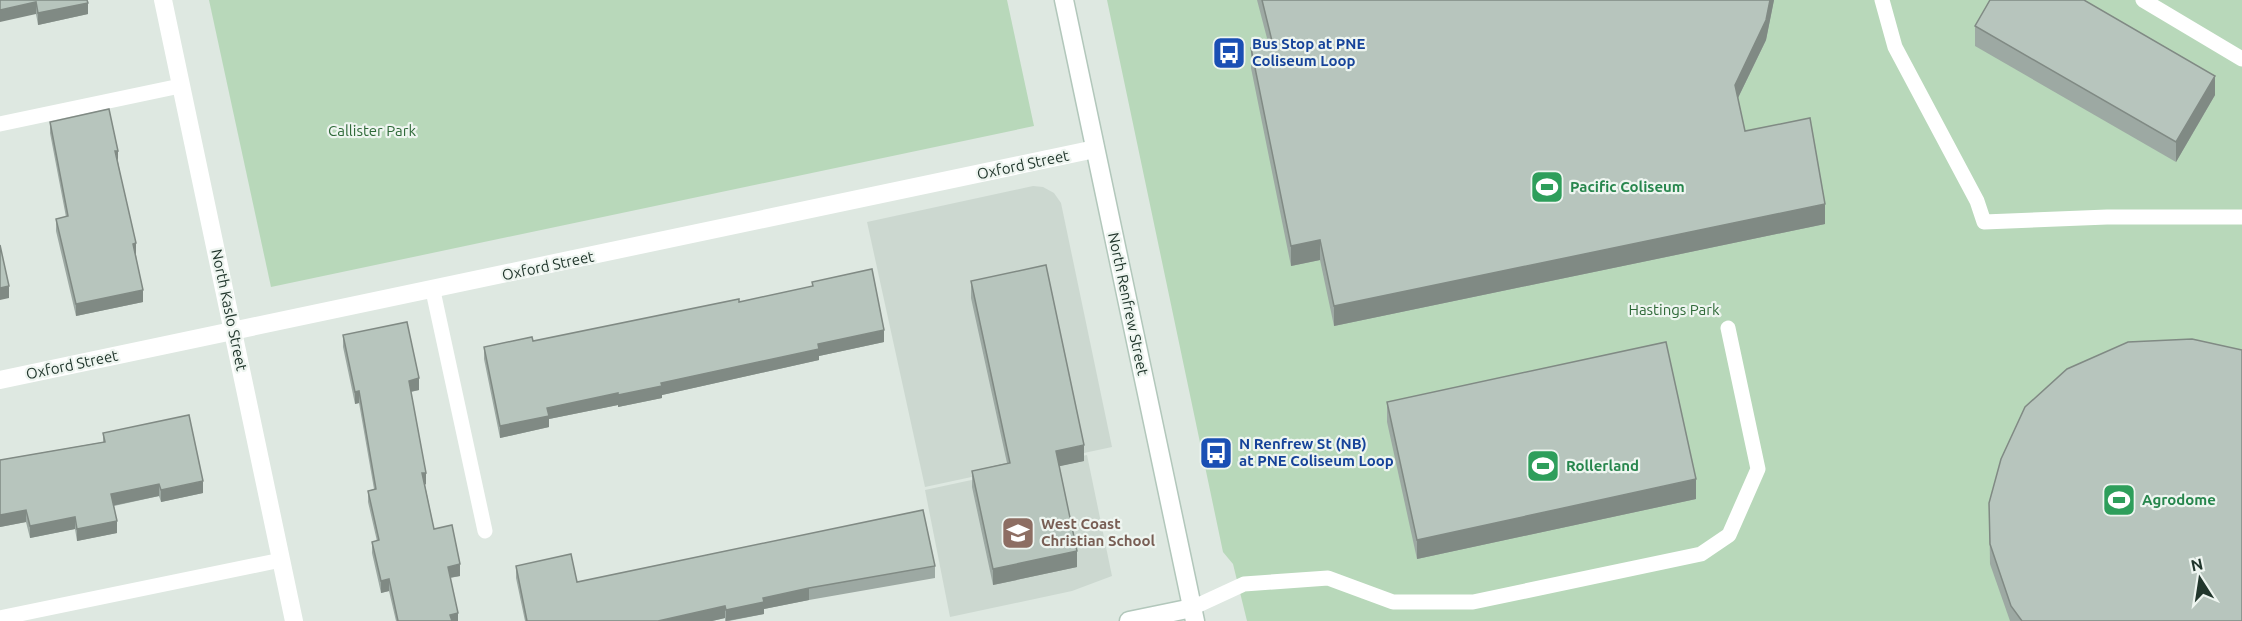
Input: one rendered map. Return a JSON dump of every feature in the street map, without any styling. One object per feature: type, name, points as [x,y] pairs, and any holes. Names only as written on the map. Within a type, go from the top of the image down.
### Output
[{"type":"street","name":"North Kaslo Street","points":[[163,0],[294,621]]},
{"type":"street","name":"North Renfrew Street","points":[[1064,0],[1194,614]]},
{"type":"street","name":"Oxford Street","points":[[0,380],[433,291],[1095,149]]},
{"type":"street","points":[[1129,621],[1194,614]]},
{"type":"lane","points":[[1882,0],[1895,47],[1977,201],[1984,222],[2107,217],[2242,217]]},
{"type":"lane","points":[[2143,0],[2242,59]]},
{"type":"lane","points":[[0,124],[180,86]]},
{"type":"lane","points":[[433,291],[485,531]]},
{"type":"lane","points":[[1194,614],[1244,584],[1328,578],[1393,602],[1473,602],[1701,554],[1729,535],[1758,470],[1728,328]]},
{"type":"lane","points":[[0,618],[281,560]]},
{"type":"shaded area","points":[[1033,186],[1043,187],[1054,193],[1061,203],[1112,447],[925,487],[867,222]]},
{"type":"shaded area","name":"West Coast Christian School","points":[[1087,455],[1112,576],[1072,591],[950,617],[925,490]]},
{"type":"green space","name":"Callister Park","points":[[209,0],[1007,0],[1034,126],[271,287]]},
{"type":"green space","name":"Hastings Park","points":[[1107,0],[2242,0],[2242,621],[1247,621],[1233,564],[1223,552]]},
{"type":"building","points":[[0,0],[87,0],[88,3],[38,13],[36,2],[0,10]]},
{"type":"building","name":"Pacific Coliseum","points":[[1262,0],[1770,0],[1766,20],[1735,85],[1745,131],[1810,118],[1825,204],[1334,306],[1320,240],[1291,246],[1251,48],[1272,41]]},
{"type":"building","points":[[1990,0],[2084,0],[2215,76],[2176,142],[1975,26]]},
{"type":"building","points":[[109,109],[118,151],[115,151],[136,243],[133,244],[143,290],[76,304],[56,219],[68,216],[50,122]]},
{"type":"building","points":[[0,245],[9,286],[0,288]]},
{"type":"building","points":[[1046,265],[1084,445],[1056,451],[1077,551],[993,569],[972,471],[1010,463],[971,281]]},
{"type":"building","points":[[872,269],[884,330],[818,344],[819,349],[661,383],[662,386],[547,408],[549,416],[500,426],[484,347],[532,337],[533,341],[739,299],[739,302],[813,286],[812,282]]},
{"type":"building","points":[[407,322],[419,378],[409,381],[426,473],[422,473],[434,529],[452,525],[460,564],[448,567],[458,613],[450,615],[452,621],[398,621],[389,579],[381,581],[372,542],[379,540],[368,491],[376,489],[359,391],[355,392],[343,335]]},
{"type":"building","name":"Agrodome","points":[[2192,339],[2242,350],[2242,621],[2022,621],[2011,606],[1990,544],[1989,503],[2001,459],[2025,407],[2067,369],[2128,342]]},
{"type":"building","name":"Rollerland","points":[[1666,342],[1696,479],[1417,540],[1387,402]]},
{"type":"building","points":[[189,415],[203,481],[161,490],[159,484],[111,494],[117,521],[77,529],[75,517],[30,526],[26,510],[0,515],[0,460],[105,442],[103,433]]},
{"type":"building","points":[[923,510],[935,566],[809,588],[763,598],[764,602],[726,610],[725,606],[658,621],[527,621],[516,566],[571,554],[577,582]]},
{"type":"place","name":"Bus Stop at PNE Coliseum Loop","points":[[1229,53]]},
{"type":"place","name":"Pacific Coliseum","points":[[1547,187]]},
{"type":"place","name":"N Renfrew St (NB) at PNE Coliseum Loop","points":[[1216,453]]},
{"type":"place","name":"Rollerland","points":[[1543,466]]},
{"type":"place","name":"Agrodome","points":[[2119,500]]},
{"type":"place","name":"West Coast Christian School","points":[[1018,533]]}]
